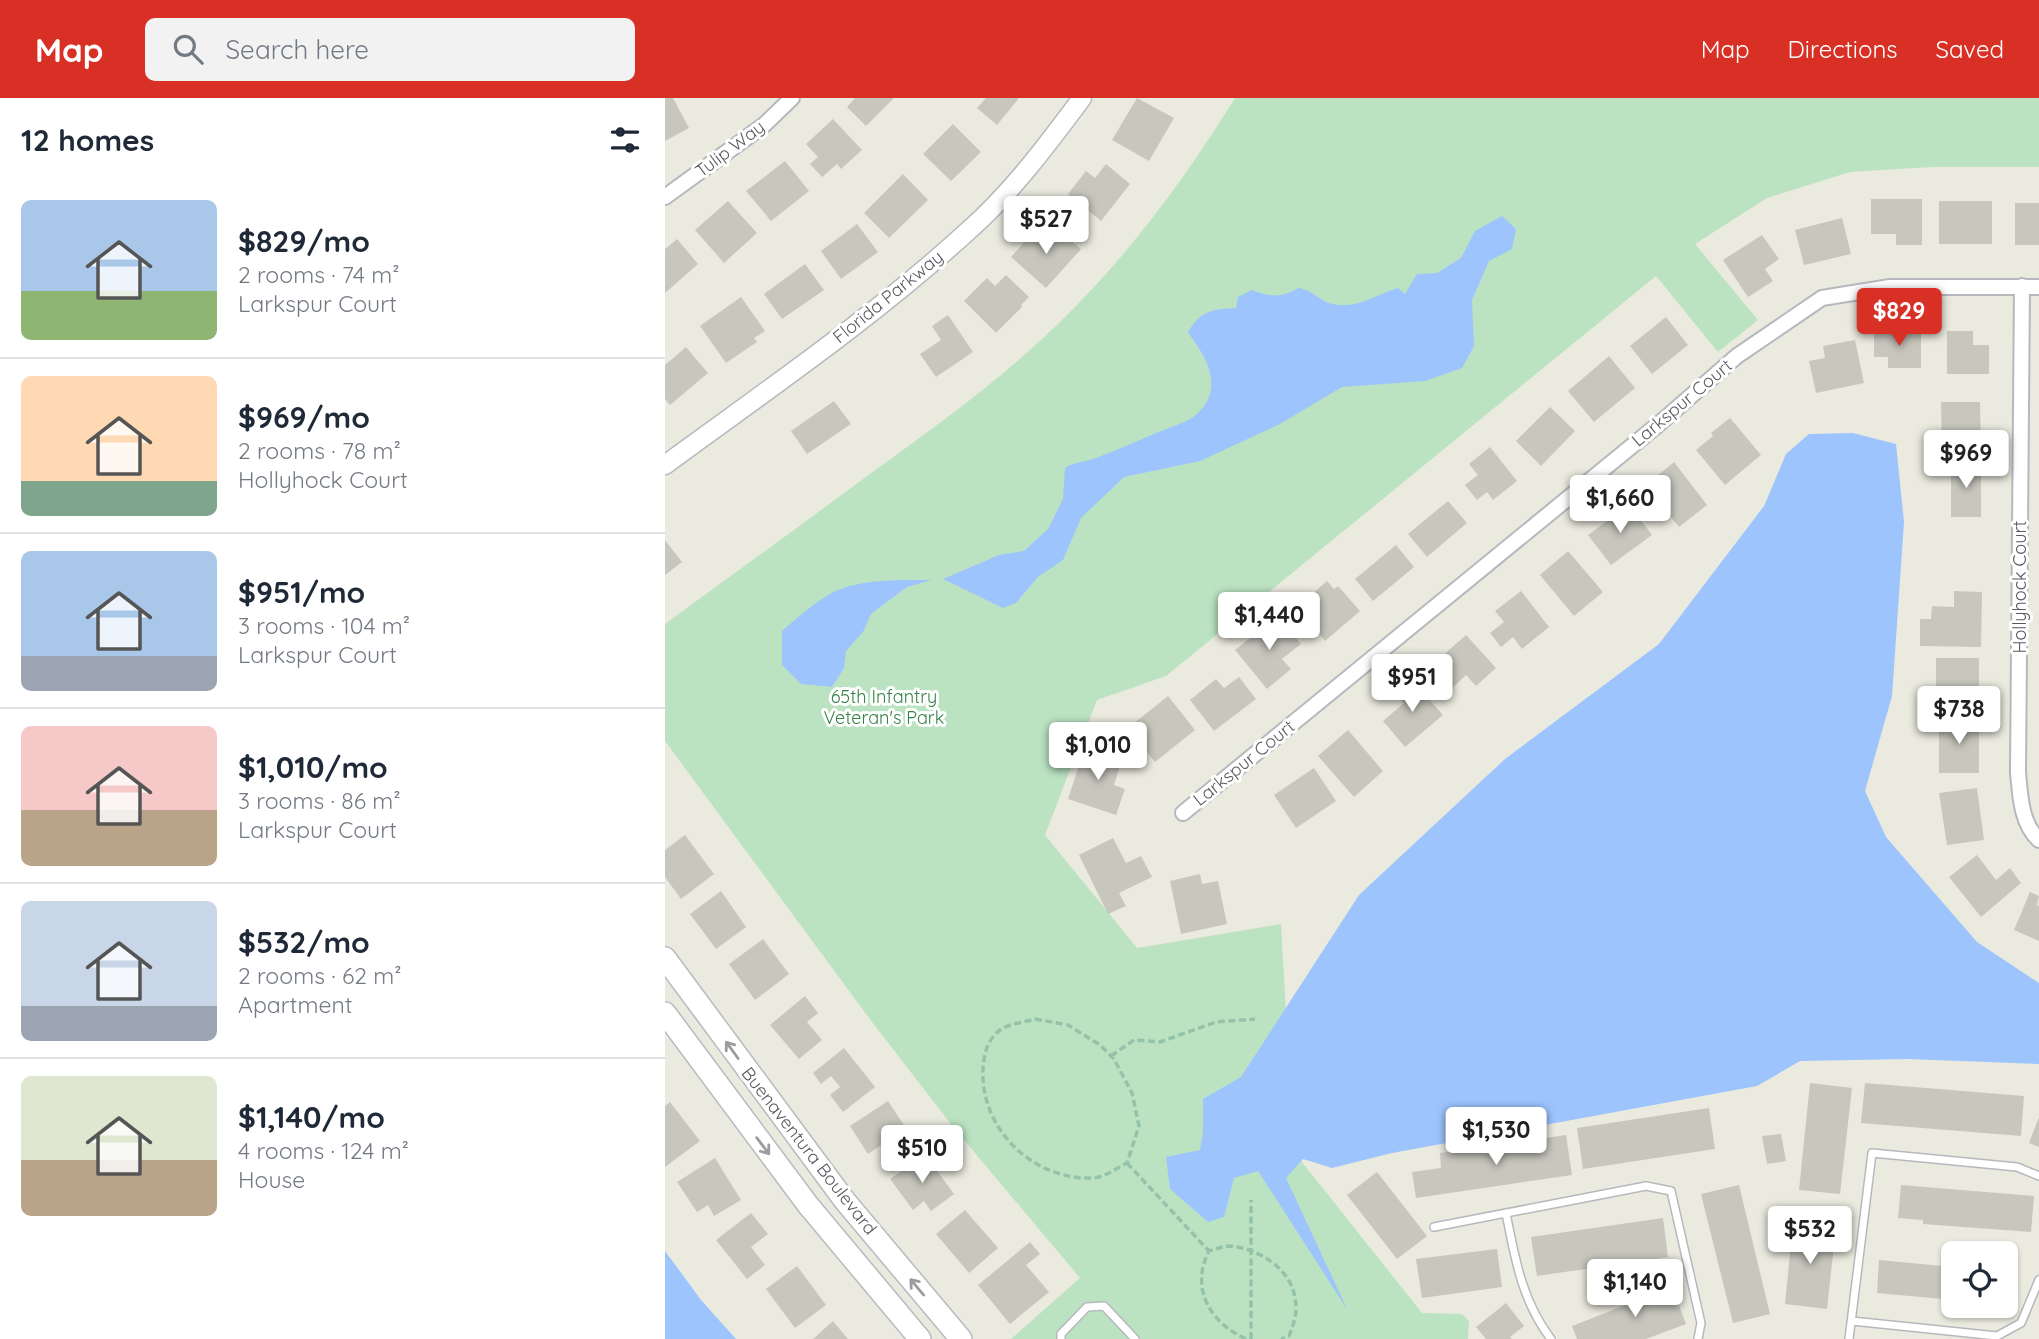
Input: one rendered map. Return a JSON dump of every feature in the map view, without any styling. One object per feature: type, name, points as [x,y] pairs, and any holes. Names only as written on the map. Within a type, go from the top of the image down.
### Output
[{"type":"main road","name":"Buenaventura Boulevard","points":[[665,958],[845,1201],[961,1339]]},
{"type":"main road","name":"Buenaventura Boulevard","points":[[665,1013],[808,1205],[920,1339]]},
{"type":"street","name":"Tulip Way","points":[[665,197],[764,125],[792,98]]},
{"type":"street","name":"Florida Parkway","points":[[665,465],[866,317],[969,230],[1030,168],[1082,98]]},
{"type":"street","name":"Hollyhock Court","points":[[2022,286],[2018,772],[2021,799],[2030,832],[2039,840]]},
{"type":"street","name":"Larkspur Court","points":[[1183,813],[1660,423],[1737,356],[1822,298],[1890,287],[2039,287]]},
{"type":"lane","points":[[1849,1339],[1872,1153],[2017,1167],[2039,1175]]},
{"type":"lane","points":[[1434,1227],[1646,1186],[1671,1191],[1701,1323],[1698,1339]]},
{"type":"lane","points":[[1506,1213],[1520,1280],[1551,1339]]},
{"type":"lane","points":[[1852,1321],[1997,1336],[2021,1323],[2039,1280]]},
{"type":"lane","points":[[1061,1339],[1061,1334],[1087,1307],[1104,1306],[1135,1339]]},
{"type":"path","points":[[1035,1019],[1068,1025],[1100,1045],[1111,1056],[1132,1093],[1139,1126],[1127,1163],[1094,1178],[1062,1174],[1037,1164],[1010,1145],[993,1118],[982,1087],[985,1049],[1000,1030],[1035,1019]]},
{"type":"path","points":[[1111,1056],[1134,1040],[1160,1042],[1216,1022],[1255,1019]]},
{"type":"path","points":[[1127,1163],[1209,1251]]},
{"type":"path","points":[[1251,1200],[1251,1249],[1248,1339],[1234,1334],[1219,1320],[1206,1303],[1200,1280],[1202,1265],[1209,1251],[1227,1246],[1251,1249],[1279,1269],[1292,1286],[1296,1300],[1296,1319],[1290,1338],[1281,1339]]},
{"type":"green space","name":"65th Infantry Veteran's Park","points":[[1235,98],[2039,98],[2039,167],[1932,167],[1850,172],[1767,198],[1695,244],[1758,320],[1718,352],[1656,276],[1166,676],[1097,700],[1045,835],[1137,948],[1281,924],[1294,1152],[1422,1313],[1462,1314],[1469,1321],[1468,1339],[1011,1339],[1080,1278],[954,1128],[872,1022],[665,741],[665,624],[951,414],[1048,333],[1094,287],[1138,236],[1198,155]]},
{"type":"water","points":[[1502,216],[1516,229],[1512,249],[1489,261],[1472,300],[1474,346],[1462,368],[1425,381],[1342,387],[1280,424],[1200,461],[1124,477],[1081,518],[1063,560],[1038,577],[1016,603],[1003,608],[943,579],[999,555],[1024,551],[1048,529],[1063,499],[1065,468],[1184,422],[1202,408],[1209,398],[1211,376],[1202,354],[1188,333],[1202,316],[1220,309],[1236,308],[1238,297],[1252,290],[1276,295],[1287,294],[1298,288],[1328,303],[1342,305],[1358,303],[1398,288],[1405,294],[1417,274],[1437,273],[1461,258],[1475,231]]},
{"type":"water","points":[[1853,433],[1896,444],[1904,522],[1892,696],[1865,791],[1886,837],[1977,942],[2039,983],[2039,1064],[1907,1059],[1800,1061],[1757,1086],[1392,1153],[1332,1168],[1303,1159],[1286,1178],[1347,1309],[1258,1171],[1234,1178],[1224,1217],[1208,1222],[1170,1189],[1166,1157],[1200,1150],[1203,1099],[1241,1077],[1359,895],[1505,759],[1659,644],[1764,506],[1786,454],[1809,434]]},
{"type":"water","points":[[932,580],[907,587],[871,614],[863,632],[846,651],[844,668],[832,687],[801,684],[782,665],[782,631],[831,593],[870,582]]},
{"type":"water","points":[[665,1251],[701,1300],[736,1339],[665,1339]]},
{"type":"building","points":[[665,98],[673,98],[689,128],[665,141]]},
{"type":"building","points":[[855,98],[894,98],[866,126],[847,107]]},
{"type":"building","points":[[986,98],[1019,98],[997,125],[977,108]]},
{"type":"building","points":[[1137,98],[1174,118],[1149,161],[1112,140]]},
{"type":"building","points":[[833,119],[862,150],[841,169],[837,164],[822,177],[810,164],[818,157],[806,144]]},
{"type":"building","points":[[953,124],[981,152],[951,181],[923,154]]},
{"type":"building","points":[[785,161],[809,191],[771,221],[746,191]]},
{"type":"building","points":[[1106,164],[1130,184],[1101,221],[1068,194],[1086,171],[1095,178]]},
{"type":"building","points":[[903,174],[928,200],[889,238],[864,213]]},
{"type":"building","points":[[1871,199],[1922,199],[1922,245],[1896,245],[1896,234],[1871,234]]},
{"type":"building","points":[[728,201],[757,233],[724,263],[695,230]]},
{"type":"building","points":[[1939,201],[1992,201],[1992,244],[1939,244]]},
{"type":"building","points":[[2015,203],[2039,203],[2039,245],[2015,245]]},
{"type":"building","points":[[1842,218],[1851,254],[1804,265],[1795,230]]},
{"type":"building","points":[[857,224],[878,252],[841,279],[821,251]]},
{"type":"building","points":[[1036,229],[1047,240],[1057,229],[1081,249],[1046,288],[1011,257]]},
{"type":"building","points":[[1762,235],[1779,259],[1765,269],[1773,281],[1748,297],[1723,260]]},
{"type":"building","points":[[677,239],[698,264],[665,293],[665,249]]},
{"type":"building","points":[[805,264],[824,290],[782,319],[764,294]]},
{"type":"building","points":[[1006,275],[1029,297],[996,333],[964,301],[987,278],[995,286]]},
{"type":"building","points":[[741,297],[765,331],[754,338],[757,342],[726,363],[700,326]]},
{"type":"building","points":[[948,315],[973,352],[936,377],[920,354],[941,340],[932,326]]},
{"type":"building","points":[[1666,317],[1688,345],[1652,374],[1630,346]]},
{"type":"building","points":[[1874,331],[1921,331],[1921,368],[1888,368],[1888,357],[1874,357]]},
{"type":"building","points":[[1947,331],[1973,331],[1973,345],[1989,345],[1989,374],[1947,374]]},
{"type":"building","points":[[1855,340],[1864,383],[1816,393],[1809,361],[1825,358],[1823,346]]},
{"type":"building","points":[[686,347],[708,373],[670,405],[665,399],[665,365]]},
{"type":"building","points":[[1609,356],[1635,388],[1594,422],[1568,391]]},
{"type":"building","points":[[834,401],[851,424],[807,454],[791,431]]},
{"type":"building","points":[[1941,402],[1980,402],[1981,451],[1942,452]]},
{"type":"building","points":[[1550,407],[1575,431],[1541,466],[1516,441]]},
{"type":"building","points":[[1730,418],[1761,455],[1725,485],[1696,450]]},
{"type":"building","points":[[1490,447],[1517,481],[1493,500],[1487,492],[1477,500],[1465,485],[1478,475],[1469,464]]},
{"type":"building","points":[[1674,462],[1707,505],[1679,527],[1645,486]]},
{"type":"building","points":[[1951,464],[1981,464],[1981,517],[1951,517]]},
{"type":"building","points":[[1448,501],[1467,523],[1427,557],[1408,534]]},
{"type":"building","points":[[1629,505],[1652,535],[1611,565],[1588,535]]},
{"type":"building","points":[[665,540],[682,562],[665,575]]},
{"type":"building","points":[[1396,545],[1414,567],[1373,601],[1355,579]]},
{"type":"building","points":[[1568,551],[1603,592],[1574,616],[1540,575]]},
{"type":"building","points":[[1327,581],[1334,589],[1338,586],[1360,611],[1325,641],[1296,608]]},
{"type":"building","points":[[1521,591],[1549,627],[1522,649],[1513,637],[1501,647],[1490,633],[1504,622],[1495,611]]},
{"type":"building","points":[[1954,591],[1982,592],[1981,647],[1920,646],[1920,619],[1931,619],[1932,606],[1954,607]]},
{"type":"building","points":[[1278,616],[1301,644],[1282,659],[1291,669],[1267,689],[1235,650]]},
{"type":"building","points":[[1466,635],[1496,668],[1476,686],[1466,675],[1450,690],[1436,675],[1448,664],[1441,657]]},
{"type":"building","points":[[1936,658],[1979,658],[1979,708],[1936,708]]},
{"type":"building","points":[[1239,677],[1256,699],[1214,731],[1190,700],[1216,679],[1224,688]]},
{"type":"building","points":[[1411,679],[1443,715],[1405,747],[1383,721],[1404,703],[1395,693]]},
{"type":"building","points":[[1168,696],[1195,730],[1155,762],[1128,728]]},
{"type":"building","points":[[1939,720],[1979,720],[1979,773],[1939,773]]},
{"type":"building","points":[[1348,730],[1383,771],[1354,797],[1318,756]]},
{"type":"building","points":[[1085,747],[1122,759],[1114,785],[1125,789],[1116,815],[1068,799]]},
{"type":"building","points":[[1314,768],[1336,801],[1296,828],[1274,795]]},
{"type":"building","points":[[1977,788],[1984,840],[1947,845],[1939,793]]},
{"type":"building","points":[[685,835],[714,874],[681,899],[665,877],[665,850]]},
{"type":"building","points":[[1113,838],[1126,863],[1141,856],[1152,877],[1119,893],[1126,906],[1108,914],[1079,855]]},
{"type":"building","points":[[1977,855],[1996,880],[2010,868],[2021,883],[1981,917],[1949,877]]},
{"type":"building","points":[[1200,874],[1202,884],[1218,881],[1227,924],[1181,934],[1170,881]]},
{"type":"building","points":[[721,891],[746,927],[716,949],[690,914]]},
{"type":"building","points":[[2030,892],[2039,896],[2039,941],[2014,930]]},
{"type":"building","points":[[763,939],[789,974],[755,1000],[729,964]]},
{"type":"building","points":[[805,996],[818,1013],[807,1022],[822,1040],[799,1059],[770,1025]]},
{"type":"building","points":[[844,1048],[875,1087],[843,1112],[830,1095],[840,1087],[831,1076],[821,1084],[813,1073]]},
{"type":"building","points":[[1810,1083],[1852,1088],[1840,1194],[1799,1190]]},
{"type":"building","points":[[1865,1083],[2024,1096],[2021,1136],[1861,1123]]},
{"type":"building","points":[[888,1101],[905,1127],[895,1134],[905,1149],[890,1159],[881,1145],[868,1154],[850,1126]]},
{"type":"building","points":[[670,1102],[700,1141],[665,1167],[665,1106]]},
{"type":"building","points":[[1709,1108],[1715,1149],[1583,1169],[1577,1128]]},
{"type":"building","points":[[2039,1117],[2039,1147],[2029,1143]]},
{"type":"building","points":[[1781,1134],[1786,1161],[1767,1164],[1762,1136]]},
{"type":"building","points":[[1566,1135],[1572,1175],[1416,1198],[1412,1172],[1441,1168],[1440,1153]]},
{"type":"building","points":[[925,1154],[954,1194],[931,1211],[924,1201],[913,1210],[890,1179]]},
{"type":"building","points":[[715,1158],[741,1200],[714,1216],[708,1205],[697,1212],[677,1182]]},
{"type":"building","points":[[1377,1172],[1427,1236],[1397,1259],[1347,1195]]},
{"type":"building","points":[[1739,1185],[1770,1314],[1733,1323],[1701,1194]]},
{"type":"building","points":[[1901,1185],[2034,1196],[2031,1232],[1923,1224],[1923,1220],[1898,1218]]},
{"type":"building","points":[[965,1210],[998,1248],[969,1273],[936,1234]]},
{"type":"building","points":[[751,1213],[768,1234],[751,1247],[765,1265],[747,1279],[716,1240]]},
{"type":"building","points":[[1663,1218],[1668,1257],[1537,1276],[1531,1237]]},
{"type":"building","points":[[1793,1223],[1836,1227],[1827,1309],[1785,1304]]},
{"type":"building","points":[[1030,1242],[1040,1254],[1026,1265],[1049,1292],[1010,1324],[978,1285]]},
{"type":"building","points":[[1497,1249],[1502,1287],[1422,1298],[1416,1259]]},
{"type":"building","points":[[1879,1260],[1941,1266],[1941,1299],[1877,1293]]},
{"type":"building","points":[[797,1266],[826,1305],[795,1328],[766,1289]]},
{"type":"building","points":[[1672,1287],[1686,1324],[1646,1339],[1577,1339],[1572,1326]]},
{"type":"building","points":[[1506,1303],[1524,1326],[1510,1337],[1512,1339],[1486,1339],[1476,1327]]},
{"type":"building","points":[[833,1321],[848,1339],[813,1339]]}]
